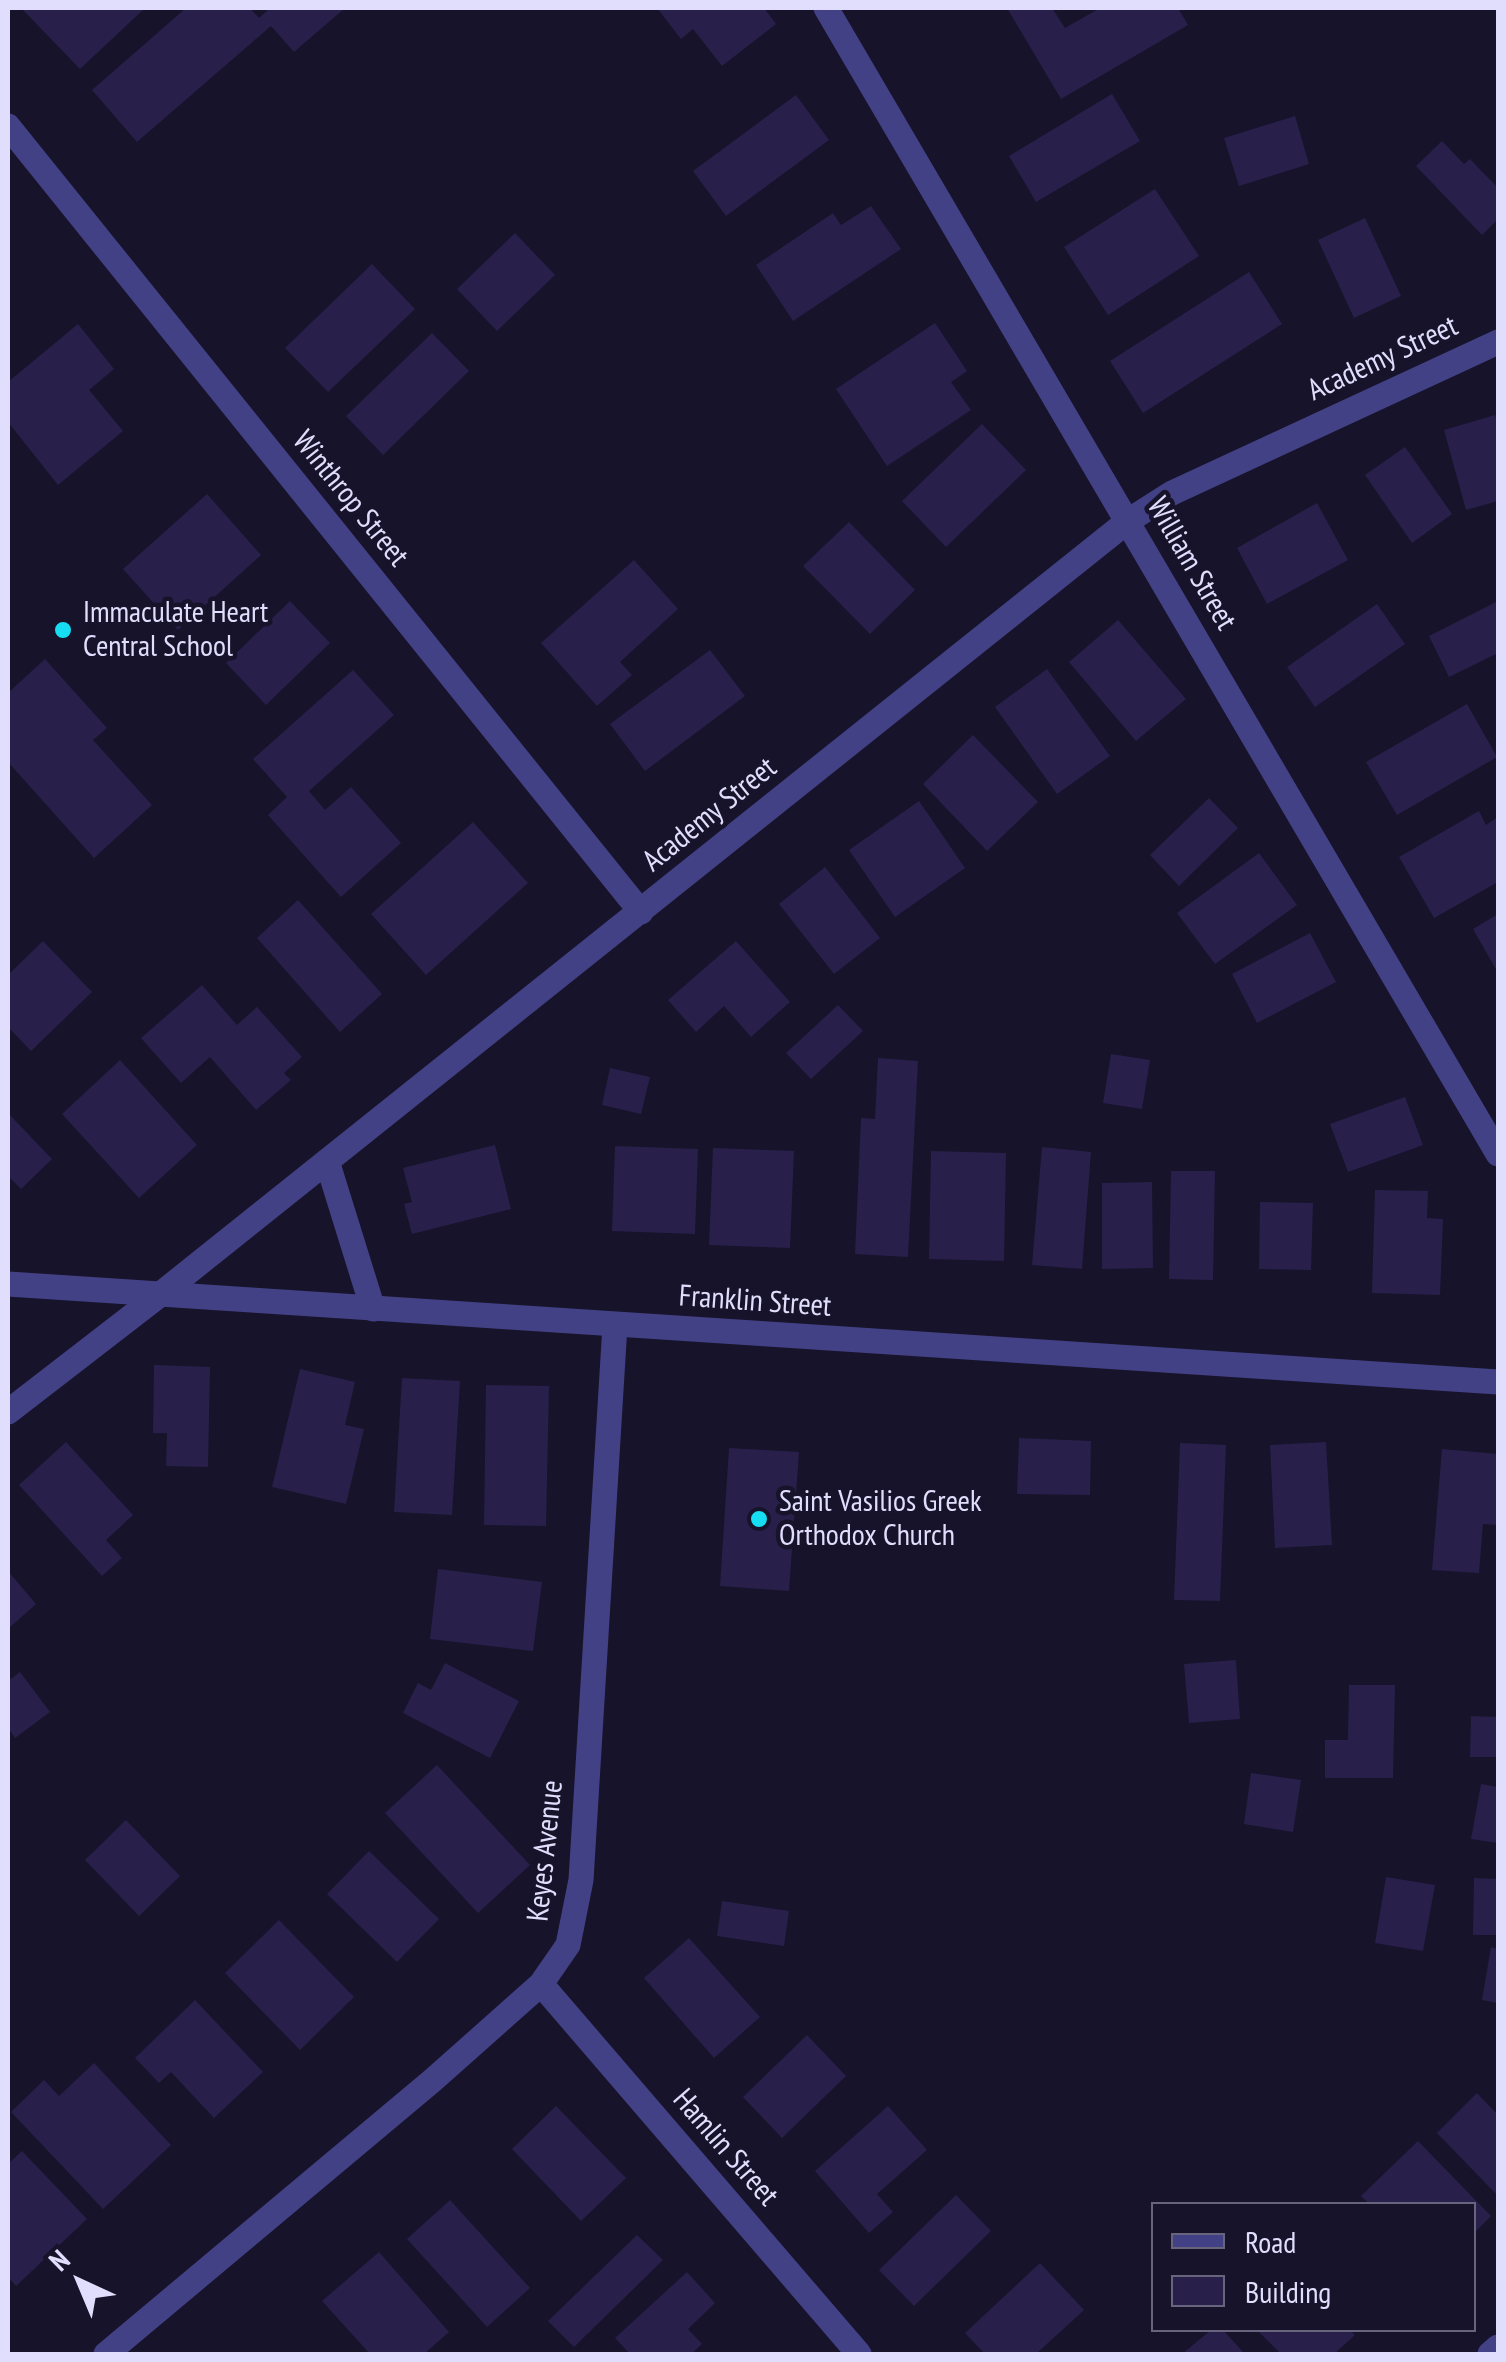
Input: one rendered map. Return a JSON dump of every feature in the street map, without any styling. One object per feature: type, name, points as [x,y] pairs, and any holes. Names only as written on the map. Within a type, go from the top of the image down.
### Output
[{"type":"street","name":"William Street","points":[[826,8],[1498,1154]]},
{"type":"street","name":"Winthrop Street","points":[[8,126],[641,912]]},
{"type":"street","name":"Academy Street","points":[[8,1412],[1128,521],[1172,492],[1498,342]]},
{"type":"street","points":[[327,1161],[373,1309]]},
{"type":"street","name":"Franklin Street","points":[[8,1284],[1498,1382]]},
{"type":"street","name":"Keyes Avenue","points":[[106,2354],[542,1984],[568,1945],[581,1880],[615,1325]]},
{"type":"street","name":"Hamlin Street","points":[[542,1984],[859,2354]]},
{"type":"street","points":[[1490,2354],[1498,2347]]},
{"type":"building","points":[[21,8],[145,8],[80,69]]},
{"type":"building","points":[[186,8],[250,8],[259,18],[270,8],[345,8],[294,52],[271,26],[137,142],[92,90]]},
{"type":"building","points":[[657,8],[764,8],[776,24],[722,66],[693,29],[681,39]]},
{"type":"building","points":[[1007,8],[1052,8],[1065,28],[1100,8],[1178,8],[1188,25],[1061,99]]},
{"type":"building","points":[[1112,94],[1140,141],[1036,202],[1009,156]]},
{"type":"building","points":[[796,95],[829,140],[726,216],[693,171]]},
{"type":"building","points":[[1295,116],[1309,164],[1239,186],[1224,138]]},
{"type":"building","points":[[1442,141],[1464,164],[1470,159],[1498,188],[1498,219],[1482,235],[1416,166]]},
{"type":"building","points":[[1155,189],[1199,256],[1108,315],[1064,247]]},
{"type":"building","points":[[871,206],[901,249],[793,321],[756,265],[833,213],[841,225]]},
{"type":"building","points":[[1365,218],[1401,296],[1354,318],[1318,240]]},
{"type":"building","points":[[515,233],[555,275],[497,331],[457,289]]},
{"type":"building","points":[[372,264],[415,309],[328,392],[285,348]]},
{"type":"building","points":[[1249,272],[1282,324],[1143,413],[1110,361]]},
{"type":"building","points":[[935,323],[967,371],[951,382],[971,410],[887,466],[836,389]]},
{"type":"building","points":[[78,324],[114,369],[89,390],[123,431],[58,485],[8,422],[8,382]]},
{"type":"building","points":[[432,333],[469,371],[383,455],[346,416]]},
{"type":"building","points":[[1495,415],[1498,501],[1466,510],[1444,430]]},
{"type":"building","points":[[982,424],[1026,470],[946,547],[902,501]]},
{"type":"building","points":[[1405,447],[1452,514],[1412,543],[1365,475]]},
{"type":"building","points":[[207,494],[261,555],[178,630],[123,569]]},
{"type":"building","points":[[1317,503],[1348,560],[1267,604],[1237,548]]},
{"type":"building","points":[[849,522],[915,590],[870,634],[803,566]]},
{"type":"building","points":[[634,560],[678,609],[620,662],[632,675],[597,706],[541,643]]},
{"type":"building","points":[[290,601],[330,643],[266,705],[226,663]]},
{"type":"building","points":[[1498,601],[1498,653],[1449,677],[1429,636]]},
{"type":"building","points":[[1377,604],[1405,644],[1315,707],[1287,667]]},
{"type":"building","points":[[1118,620],[1186,699],[1136,741],[1069,662]]},
{"type":"building","points":[[710,650],[745,696],[645,771],[610,724]]},
{"type":"building","points":[[45,659],[107,728],[93,740],[152,805],[94,858],[8,762],[8,693]]},
{"type":"building","points":[[1047,669],[1110,756],[1057,794],[995,707]]},
{"type":"building","points":[[353,670],[394,715],[309,791],[325,810],[351,787],[401,843],[341,897],[268,815],[287,797],[253,759]]},
{"type":"building","points":[[1467,704],[1497,757],[1397,815],[1366,762]]},
{"type":"building","points":[[973,735],[1038,802],[987,851],[923,784]]},
{"type":"building","points":[[1209,798],[1238,828],[1179,886],[1150,855]]},
{"type":"building","points":[[919,801],[965,868],[895,917],[849,850]]},
{"type":"building","points":[[1479,811],[1486,825],[1498,817],[1498,882],[1434,918],[1399,857]]},
{"type":"building","points":[[473,822],[528,883],[426,975],[371,914]]},
{"type":"building","points":[[1259,853],[1297,905],[1215,964],[1177,913]]},
{"type":"building","points":[[825,867],[880,938],[834,974],[779,904]]},
{"type":"building","points":[[298,900],[382,994],[340,1032],[257,938]]},
{"type":"building","points":[[1498,914],[1498,973],[1473,929]]},
{"type":"building","points":[[1310,933],[1336,982],[1257,1023],[1232,974]]},
{"type":"building","points":[[43,941],[92,992],[31,1051],[8,1027],[8,975]]},
{"type":"building","points":[[736,941],[790,1002],[751,1037],[724,1006],[696,1032],[668,1000]]},
{"type":"building","points":[[202,985],[237,1025],[257,1007],[302,1057],[284,1073],[291,1080],[256,1110],[210,1057],[181,1083],[141,1038]]},
{"type":"building","points":[[838,1005],[863,1031],[811,1079],[786,1053]]},
{"type":"building","points":[[1111,1054],[1150,1060],[1142,1109],[1103,1103]]},
{"type":"building","points":[[878,1058],[918,1061],[908,1257],[855,1254],[861,1118],[875,1119]]},
{"type":"building","points":[[120,1060],[197,1145],[139,1198],[62,1114]]},
{"type":"building","points":[[610,1068],[650,1077],[641,1114],[602,1105]]},
{"type":"building","points":[[1405,1097],[1423,1145],[1348,1172],[1330,1124]]},
{"type":"building","points":[[8,1113],[52,1159],[21,1189],[8,1176]]},
{"type":"building","points":[[495,1145],[511,1209],[412,1234],[404,1204],[412,1202],[403,1168]]},
{"type":"building","points":[[615,1146],[698,1149],[695,1234],[612,1231]]},
{"type":"building","points":[[1042,1147],[1091,1152],[1082,1269],[1032,1265]]},
{"type":"building","points":[[713,1148],[794,1151],[790,1248],[709,1245]]},
{"type":"building","points":[[931,1151],[1006,1153],[1004,1261],[929,1259]]},
{"type":"building","points":[[1171,1171],[1215,1171],[1213,1280],[1169,1279]]},
{"type":"building","points":[[1152,1182],[1153,1268],[1102,1269],[1102,1183]]},
{"type":"building","points":[[1375,1190],[1428,1191],[1427,1218],[1443,1219],[1440,1295],[1372,1293]]},
{"type":"building","points":[[1260,1202],[1313,1203],[1311,1270],[1259,1269]]},
{"type":"building","points":[[154,1365],[210,1367],[208,1467],[166,1466],[167,1433],[153,1433]]},
{"type":"building","points":[[300,1369],[355,1382],[345,1425],[364,1429],[346,1504],[272,1487]]},
{"type":"building","points":[[402,1378],[460,1381],[452,1515],[394,1512]]},
{"type":"building","points":[[486,1385],[549,1386],[546,1526],[484,1525]]},
{"type":"building","points":[[1019,1438],[1091,1441],[1090,1495],[1017,1494]]},
{"type":"building","points":[[66,1442],[133,1515],[106,1540],[122,1558],[102,1576],[19,1485]]},
{"type":"building","points":[[1326,1442],[1332,1545],[1275,1548],[1270,1445]]},
{"type":"building","points":[[1180,1443],[1226,1445],[1220,1601],[1174,1600]]},
{"type":"building","name":"Saint Vasilios Greek Orthodox Church","points":[[729,1448],[799,1452],[789,1591],[720,1586]]},
{"type":"building","points":[[1442,1449],[1498,1454],[1498,1525],[1483,1524],[1479,1573],[1432,1570]]},
{"type":"building","points":[[438,1569],[542,1582],[533,1651],[430,1639]]},
{"type":"building","points":[[8,1571],[36,1604],[8,1629]]},
{"type":"building","points":[[1236,1660],[1240,1719],[1189,1723],[1184,1664]]},
{"type":"building","points":[[445,1663],[519,1701],[490,1758],[403,1713],[418,1683],[431,1690]]},
{"type":"building","points":[[20,1672],[50,1712],[15,1738],[8,1728],[8,1681]]},
{"type":"building","points":[[1349,1685],[1395,1685],[1393,1778],[1325,1778],[1325,1740],[1348,1740]]},
{"type":"building","points":[[1471,1716],[1498,1717],[1498,1757],[1470,1757]]},
{"type":"building","points":[[437,1765],[530,1865],[478,1913],[385,1813]]},
{"type":"building","points":[[1251,1773],[1301,1780],[1293,1832],[1244,1824]]},
{"type":"building","points":[[1481,1784],[1498,1787],[1498,1843],[1471,1839]]},
{"type":"building","points":[[126,1820],[180,1876],[139,1916],[85,1860]]},
{"type":"building","points":[[369,1851],[439,1919],[397,1962],[327,1894]]},
{"type":"building","points":[[1386,1877],[1435,1885],[1423,1951],[1375,1943]]},
{"type":"building","points":[[1474,1878],[1498,1879],[1498,1935],[1473,1935]]},
{"type":"building","points":[[722,1901],[789,1911],[784,1946],[717,1936]]},
{"type":"building","points":[[279,1920],[354,1997],[300,2050],[225,1973]]},
{"type":"building","points":[[689,1938],[760,2017],[714,2058],[644,1978]]},
{"type":"building","points":[[1491,1947],[1498,1949],[1498,2003],[1482,2000]]},
{"type":"building","points":[[195,2000],[263,2072],[214,2118],[171,2072],[159,2083],[135,2058]]},
{"type":"building","points":[[807,2035],[846,2076],[782,2138],[743,2097]]},
{"type":"building","points":[[94,2063],[171,2145],[103,2209],[11,2112],[44,2080],[59,2096]]},
{"type":"building","points":[[1477,2093],[1498,2115],[1498,2196],[1437,2133]]},
{"type":"building","points":[[556,2106],[626,2178],[581,2221],[512,2149]]},
{"type":"building","points":[[888,2106],[927,2150],[877,2194],[893,2212],[869,2233],[815,2171]]},
{"type":"building","points":[[1418,2141],[1491,2216],[1476,2231],[1476,2202],[1367,2202],[1361,2196]]},
{"type":"building","points":[[22,2151],[87,2219],[16,2286],[8,2277],[8,2164]]},
{"type":"building","points":[[956,2195],[991,2231],[914,2306],[879,2270]]},
{"type":"building","points":[[450,2200],[530,2288],[487,2327],[407,2239]]},
{"type":"building","points":[[637,2235],[663,2260],[574,2347],[548,2321]]},
{"type":"building","points":[[379,2252],[449,2332],[424,2354],[370,2354],[322,2301]]},
{"type":"building","points":[[1040,2263],[1084,2310],[1036,2354],[985,2354],[965,2333]]},
{"type":"building","points":[[687,2272],[715,2303],[688,2329],[702,2344],[691,2354],[630,2354],[615,2338]]},
{"type":"building","points":[[1209,2332],[1225,2332],[1245,2354],[1182,2354]]},
{"type":"building","points":[[1259,2332],[1355,2335],[1334,2354],[1281,2354]]},
{"type":"place","name":"Immaculate Heart Central School","points":[[63,630]]},
{"type":"place","name":"Saint Vasilios Greek Orthodox Church","points":[[759,1519]]}]
